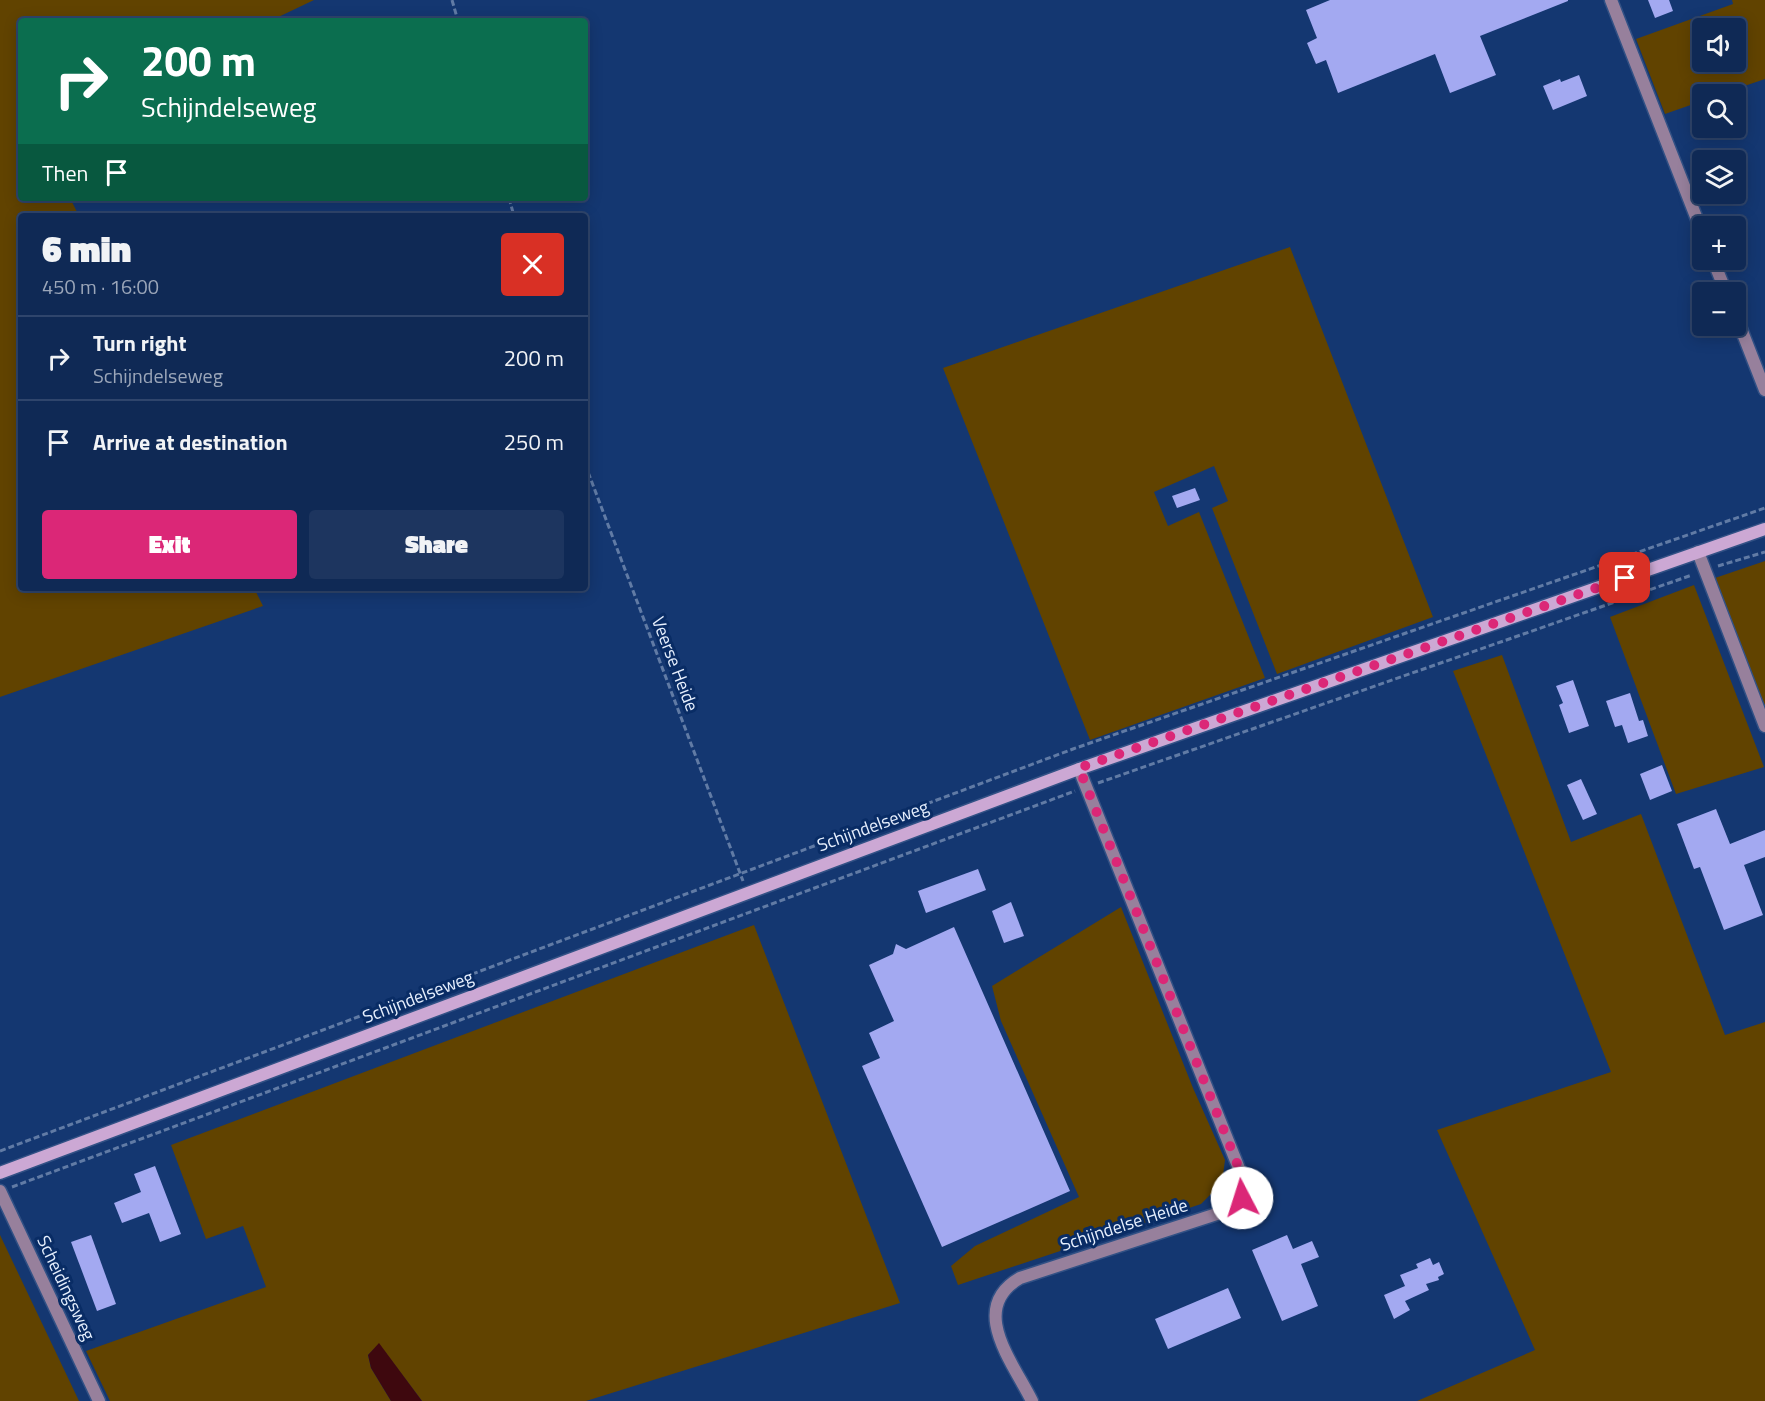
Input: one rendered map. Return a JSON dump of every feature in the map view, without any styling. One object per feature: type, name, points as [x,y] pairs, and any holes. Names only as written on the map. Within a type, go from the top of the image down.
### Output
[{"type":"main road","name":"Schijndelseweg","points":[[0,1173],[1079,768],[1765,529]]},
{"type":"street","points":[[1611,0],[1696,216]]},
{"type":"street","points":[[1744,336],[1765,390]]},
{"type":"street","points":[[1698,552],[1703,571],[1765,726]]},
{"type":"street","name":"Schijndelse Heide","points":[[1032,1401],[995,1322],[996,1299],[1006,1286],[1020,1278],[1229,1210],[1242,1198],[1242,1176],[1079,768]]},
{"type":"street","name":"Scheidingsweg","points":[[0,1191],[99,1401]]},
{"type":"path","points":[[452,0],[457,18]]},
{"type":"path","name":"Veerse Heide","points":[[588,472],[741,874]]},
{"type":"path","points":[[0,1151],[1073,749],[1765,508]]},
{"type":"path","points":[[0,1191],[1087,787],[1703,571],[1765,552]]},
{"type":"shaded area","points":[[0,0],[314,0],[276,18],[18,18],[18,201],[72,201],[78,213],[18,213],[18,591],[256,591],[263,606],[0,697]]},
{"type":"shaded area","points":[[1732,0],[1765,0],[1765,79],[1746,85],[1692,84],[1692,105],[1665,114],[1636,39],[1692,19],[1692,72],[1746,72],[1746,18],[1694,18],[1733,4]]},
{"type":"shaded area","points":[[1290,247],[1433,617],[1277,674],[1212,508],[1228,501],[1214,466],[1154,492],[1168,526],[1199,512],[1265,678],[1090,740],[943,368]]},
{"type":"shaded area","points":[[1765,561],[1765,710],[1715,578]]},
{"type":"shaded area","points":[[1694,585],[1764,767],[1676,794],[1610,617]]},
{"type":"shaded area","points":[[1502,655],[1571,842],[1641,814],[1725,1035],[1765,1022],[1765,1401],[1417,1401],[1535,1350],[1437,1130],[1611,1072],[1453,671]]},
{"type":"shaded area","points":[[1121,907],[1193,1088],[1225,1160],[1222,1183],[1201,1204],[958,1285],[951,1266],[975,1246],[1079,1197],[1001,1021],[992,986]]},
{"type":"shaded area","points":[[754,925],[900,1303],[586,1401],[422,1401],[379,1344],[368,1355],[371,1368],[391,1401],[110,1401],[86,1351],[266,1287],[243,1226],[206,1239],[171,1145]]},
{"type":"shaded area","points":[[0,1235],[79,1401],[0,1401]]},
{"type":"shaded area","points":[[379,1343],[422,1401],[391,1401],[371,1368],[368,1355]]},
{"type":"building","points":[[1330,0],[1568,1],[1480,36],[1496,75],[1450,93],[1435,54],[1338,93],[1326,60],[1316,64],[1307,43],[1317,38],[1306,10]]},
{"type":"building","points":[[1648,0],[1669,0],[1673,11],[1655,18]]},
{"type":"building","points":[[1579,75],[1587,96],[1553,110],[1543,86]]},
{"type":"building","points":[[1195,488],[1200,500],[1177,508],[1172,496]]},
{"type":"building","points":[[1573,680],[1589,726],[1569,733],[1559,705],[1563,703],[1556,686]]},
{"type":"building","points":[[1630,693],[1639,721],[1643,720],[1648,736],[1628,743],[1622,725],[1615,727],[1606,701]]},
{"type":"building","points":[[1662,765],[1672,791],[1650,800],[1640,774]]},
{"type":"building","points":[[1581,779],[1597,814],[1583,820],[1567,785]]},
{"type":"building","points":[[1716,809],[1730,844],[1765,830],[1765,857],[1744,865],[1763,915],[1724,930],[1700,867],[1694,869],[1677,824]]},
{"type":"building","points":[[978,869],[986,890],[926,913],[918,891]]},
{"type":"building","points":[[1011,902],[1024,936],[1004,943],[992,911]]},
{"type":"building","points":[[954,927],[1070,1191],[942,1247],[862,1066],[880,1058],[869,1033],[894,1021],[869,965],[893,954],[896,944],[906,949]]},
{"type":"building","points":[[155,1166],[181,1234],[160,1242],[149,1213],[122,1223],[114,1203],[141,1192],[134,1174]]},
{"type":"building","points":[[91,1235],[116,1304],[97,1311],[71,1242]]},
{"type":"building","points":[[1287,1235],[1293,1249],[1312,1241],[1319,1257],[1301,1264],[1318,1306],[1282,1321],[1252,1250]]},
{"type":"building","points":[[1430,1258],[1433,1265],[1439,1262],[1444,1274],[1438,1277],[1439,1280],[1426,1284],[1429,1290],[1405,1301],[1410,1310],[1394,1319],[1384,1295],[1405,1286],[1400,1275],[1418,1268],[1416,1264]]},
{"type":"building","points":[[1228,1288],[1241,1318],[1168,1349],[1155,1319]]},
{"type":"route","points":[[1242,1198],[1242,1176],[1079,768],[1625,578]]}]
